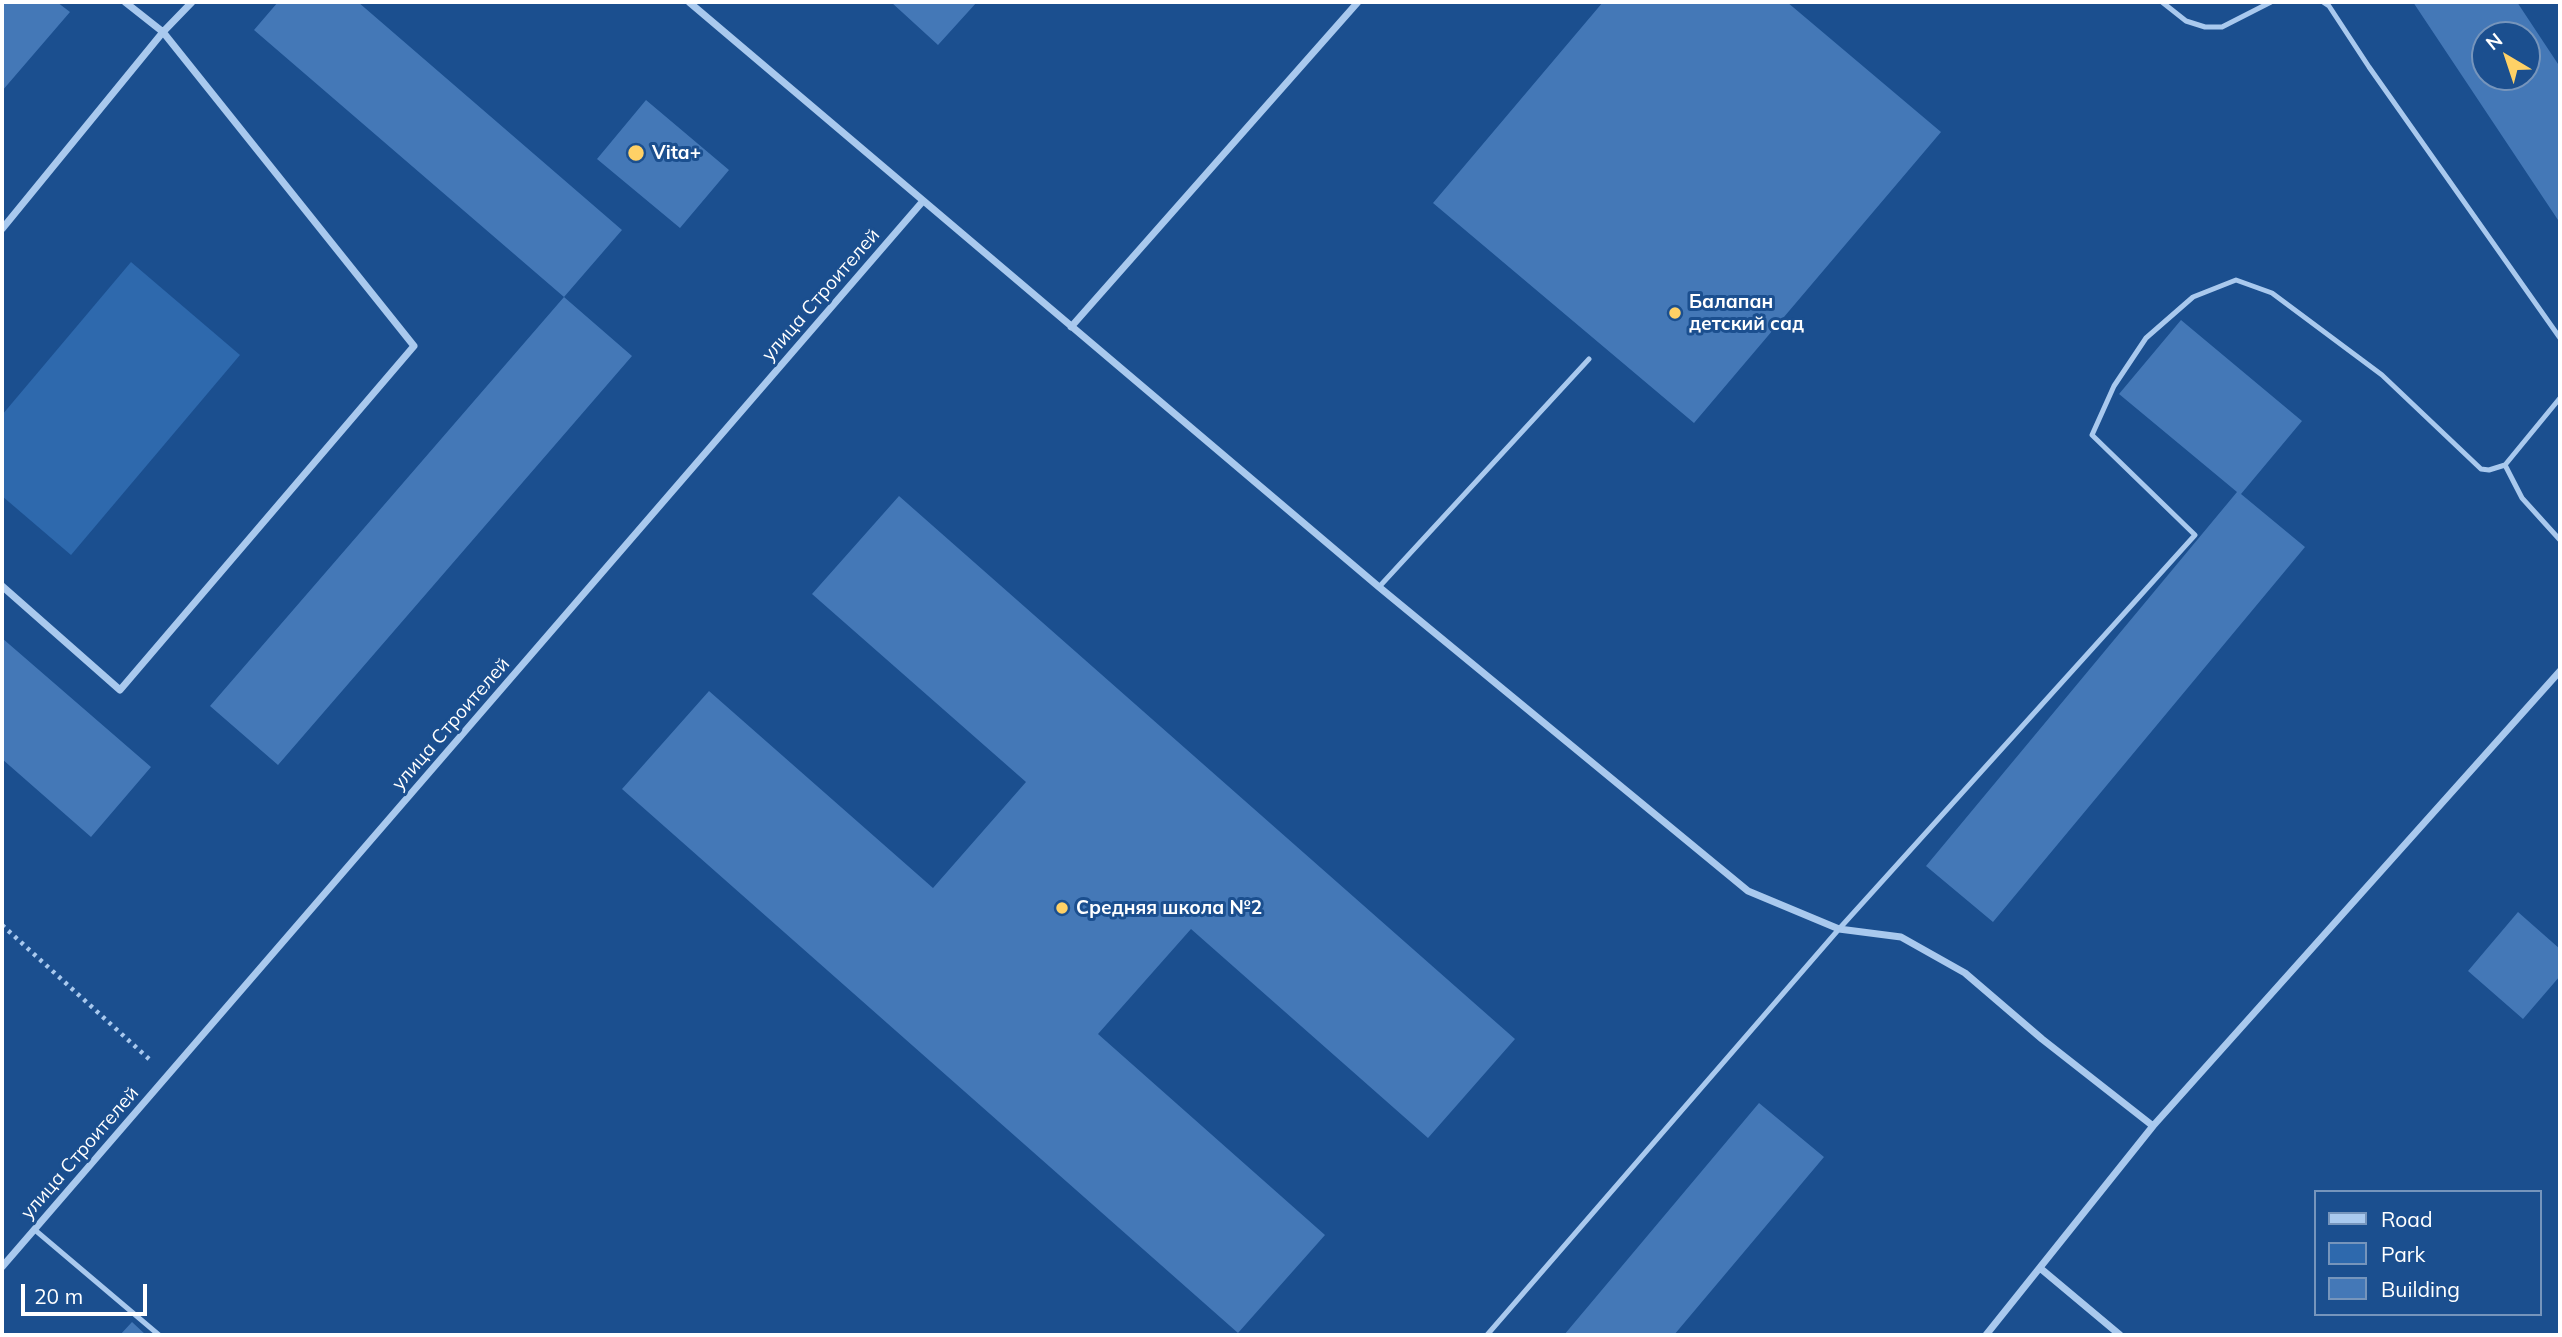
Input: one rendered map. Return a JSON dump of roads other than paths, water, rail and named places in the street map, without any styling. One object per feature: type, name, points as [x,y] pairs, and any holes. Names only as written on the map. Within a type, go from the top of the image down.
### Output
[{"type":"street","points":[[2,586],[120,690],[414,346],[163,32],[125,2]]},
{"type":"street","points":[[2,229],[163,32],[192,2]]},
{"type":"street","points":[[689,2],[1379,587],[1748,891],[1839,929],[1901,937],[1965,973],[2042,1039],[2153,1126]]},
{"type":"street","points":[[1071,327],[1358,2]]},
{"type":"street","name":"улица Строителей","points":[[2,1267],[923,201]]},
{"type":"street","points":[[1986,1335],[2153,1126],[2560,671]]},
{"type":"street","points":[[2040,1268],[2120,1335]]},
{"type":"lane","points":[[2162,2],[2186,21],[2205,27],[2222,27],[2271,2]]},
{"type":"lane","points":[[2323,2],[2329,6],[2560,338]]},
{"type":"lane","points":[[1487,1335],[1839,929],[2195,535],[2092,435],[2113,386],[2146,338],[2193,297],[2236,280],[2272,293],[2382,375],[2481,469],[2489,470],[2505,464],[2560,398]]},
{"type":"lane","points":[[1379,587],[1589,359]]},
{"type":"lane","points":[[2505,464],[2522,498],[2560,540]]},
{"type":"lane","points":[[35,1230],[159,1335]]},
{"type":"place","name":"Vita+","points":[[636,153]]},
{"type":"place","name":"Балапан детский сад","points":[[1675,313]]},
{"type":"place","name":"Средняя школа №2","points":[[1062,908]]}]
